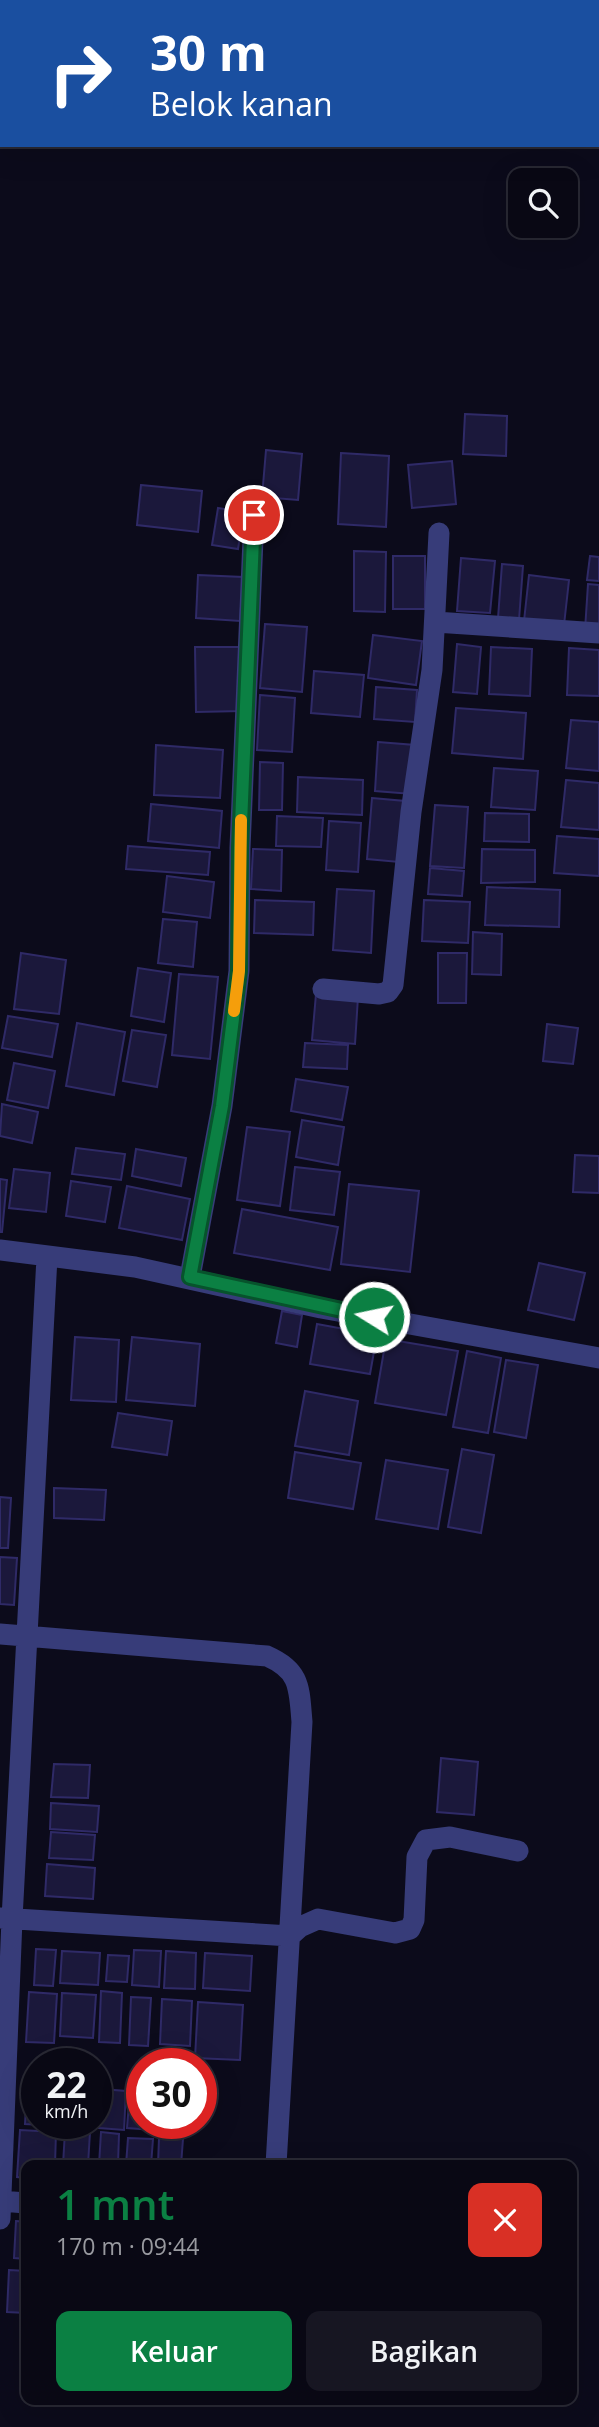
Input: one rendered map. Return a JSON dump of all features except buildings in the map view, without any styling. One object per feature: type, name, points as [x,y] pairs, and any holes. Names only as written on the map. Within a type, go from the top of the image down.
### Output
[{"type":"street","points":[[190,1277],[222,1106],[239,971],[240,848],[254,515]]},
{"type":"street","points":[[323,989],[379,994],[388,992],[393,985],[411,812],[432,670],[439,533]]},
{"type":"street","points":[[435,622],[599,633]]},
{"type":"street","points":[[0,1250],[190,1277],[321,1308],[599,1358]]},
{"type":"street","points":[[21,2204],[0,2207],[6,1919],[27,1637],[47,1257]]},
{"type":"street","points":[[0,1634],[267,1656],[284,1664],[299,1682],[302,1722],[276,2160]]},
{"type":"street","points":[[6,1919],[290,1936],[300,1927],[318,1919],[395,1933],[410,1929],[414,1920],[417,1857],[426,1840],[450,1837],[518,1851]]},
{"type":"slow traffic","points":[[234,1011],[239,971],[241,820]]},
{"type":"route","points":[[254,515],[240,848],[239,971],[222,1106],[190,1277],[321,1308],[374,1317]]}]
